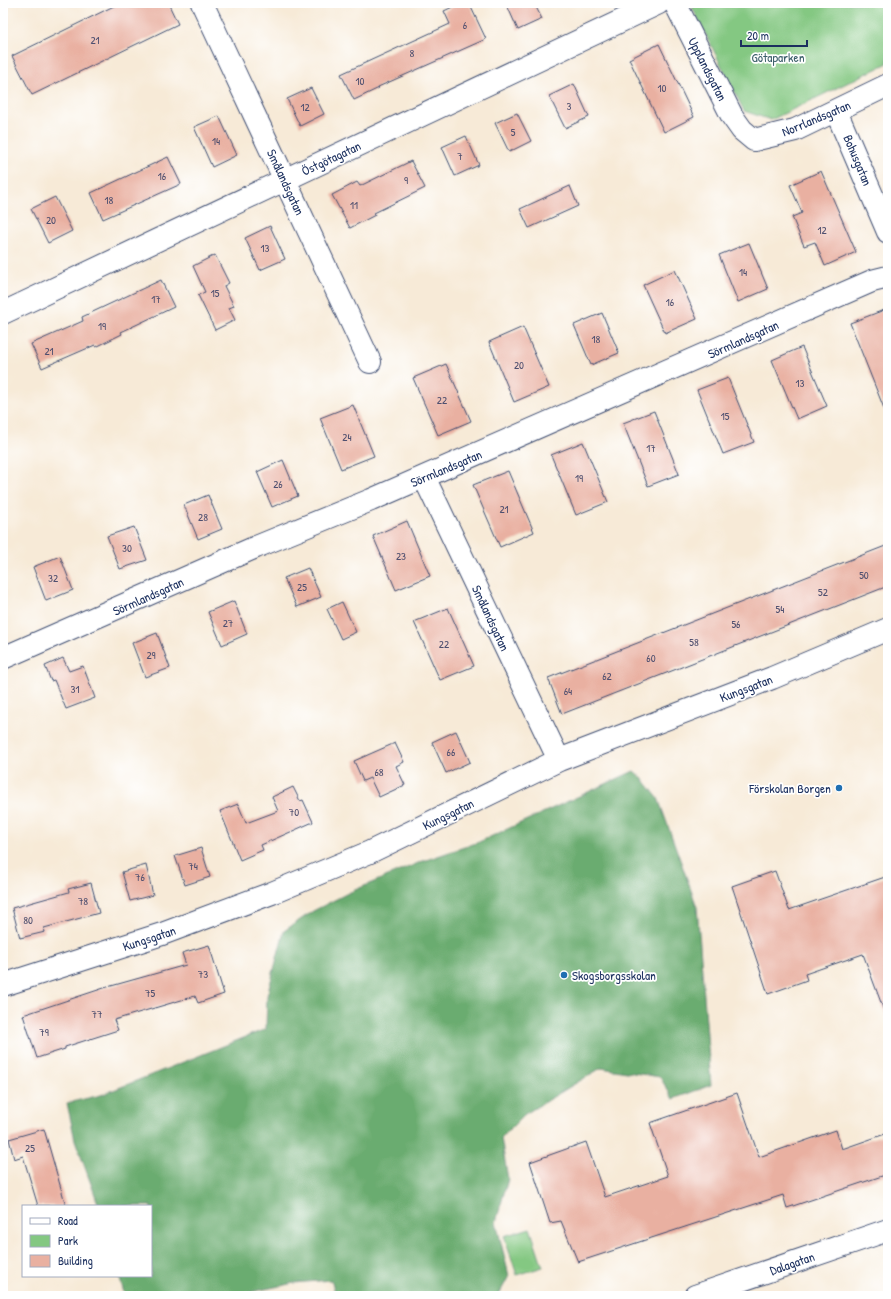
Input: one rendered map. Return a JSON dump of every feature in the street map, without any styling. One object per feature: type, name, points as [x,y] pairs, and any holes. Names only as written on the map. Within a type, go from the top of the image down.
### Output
[{"type":"street","name":"Smålandsgatan","points":[[202,3],[370,362]]},
{"type":"street","name":"Östgötagatan","points":[[3,313],[659,3]]},
{"type":"street","name":"Upplandsgatan","points":[[675,3],[732,116],[744,132]]},
{"type":"street","name":"Norrlandsgatan","points":[[744,132],[754,140],[772,137],[795,130],[888,85]]},
{"type":"street","name":"Bohusgatan","points":[[836,111],[888,232]]},
{"type":"street","name":"Sörmlandsgatan","points":[[3,658],[256,547],[424,477],[872,281],[888,277]]},
{"type":"street","name":"Smålandsgatan","points":[[424,477],[559,760]]},
{"type":"street","name":"Kungsgatan","points":[[3,985],[162,934],[272,893],[370,852],[559,760],[772,678],[888,629]]},
{"type":"street","name":"Dalagatan","points":[[695,1296],[741,1289],[888,1230]]},
{"type":"green space","name":"Götaparken","points":[[690,3],[888,3],[888,63],[771,120],[744,111]]},
{"type":"green space","points":[[634,771],[643,779],[658,798],[697,907],[711,1085],[673,1099],[660,1077],[601,1068],[525,1114],[501,1138],[508,1179],[496,1222],[509,1276],[498,1296],[336,1296],[331,1280],[294,1283],[232,1296],[125,1296],[119,1277],[152,1277],[152,1205],[99,1205],[75,1140],[67,1103],[101,1095],[266,1029],[267,996],[284,931],[313,911],[348,893],[423,861],[479,842]]},
{"type":"green space","points":[[530,1228],[543,1267],[517,1275],[504,1236]]},
{"type":"building","points":[[120,3],[168,3],[178,24],[32,95],[12,56]]},
{"type":"building","points":[[461,3],[469,3],[486,39],[378,87],[379,88],[354,100],[341,74],[450,24],[444,11]]},
{"type":"building","points":[[506,3],[534,3],[542,19],[518,30]]},
{"type":"building","points":[[659,44],[694,117],[664,132],[629,59]]},
{"type":"building","points":[[574,84],[589,117],[565,128],[549,96]]},
{"type":"building","points":[[311,88],[324,114],[300,126],[287,99]]},
{"type":"building","points":[[517,113],[531,141],[509,152],[495,123]]},
{"type":"building","points":[[219,116],[237,155],[212,167],[194,127]]},
{"type":"building","points":[[466,136],[479,165],[455,176],[442,147]]},
{"type":"building","points":[[168,157],[181,184],[103,219],[91,193]]},
{"type":"building","points":[[411,161],[425,188],[374,213],[375,215],[350,228],[332,195],[357,182],[360,186]]},
{"type":"building","points":[[821,171],[856,252],[825,266],[815,242],[804,246],[792,217],[802,213],[790,185]]},
{"type":"building","points":[[570,186],[578,206],[529,228],[520,209]]},
{"type":"building","points":[[55,197],[72,231],[48,243],[31,209]]},
{"type":"building","points":[[270,226],[285,259],[260,270],[245,238]]},
{"type":"building","points":[[749,243],[768,289],[738,302],[719,255]]},
{"type":"building","points":[[215,255],[229,283],[224,286],[234,306],[229,308],[235,320],[215,330],[198,295],[205,292],[193,266]]},
{"type":"building","points":[[675,270],[697,319],[665,333],[643,285]]},
{"type":"building","points":[[161,280],[174,307],[121,332],[122,334],[96,347],[95,345],[42,368],[31,344],[83,321],[82,317]]},
{"type":"building","points":[[884,310],[888,320],[887,416],[850,323]]},
{"type":"building","points":[[602,313],[619,353],[591,365],[574,325]]},
{"type":"building","points":[[523,327],[549,387],[514,402],[489,342]]},
{"type":"building","points":[[802,347],[827,406],[797,419],[772,360]]},
{"type":"building","points":[[446,364],[471,421],[438,435],[413,378]]},
{"type":"building","points":[[728,378],[754,442],[723,454],[697,390]]},
{"type":"building","points":[[353,405],[374,456],[341,469],[320,418]]},
{"type":"building","points":[[654,411],[679,474],[648,486],[623,423]]},
{"type":"building","points":[[583,442],[608,502],[576,515],[551,455]]},
{"type":"building","points":[[283,460],[298,496],[272,507],[257,472]]},
{"type":"building","points":[[508,471],[534,532],[500,547],[473,485]]},
{"type":"building","points":[[208,495],[222,529],[198,539],[184,505]]},
{"type":"building","points":[[407,521],[430,576],[396,590],[373,536]]},
{"type":"building","points":[[134,527],[147,560],[120,569],[107,536]]},
{"type":"building","points":[[888,545],[888,586],[562,714],[548,678]]},
{"type":"building","points":[[60,556],[73,590],[46,601],[33,567]]},
{"type":"building","points":[[308,568],[321,597],[297,607],[284,578]]},
{"type":"building","points":[[234,601],[247,634],[222,645],[208,612]]},
{"type":"building","points":[[342,602],[356,632],[341,639],[327,609]]},
{"type":"building","points":[[448,608],[474,666],[440,680],[414,622]]},
{"type":"building","points":[[157,633],[170,668],[145,677],[132,643]]},
{"type":"building","points":[[63,658],[69,671],[83,666],[95,698],[66,709],[54,680],[51,681],[45,666]]},
{"type":"building","points":[[456,731],[470,762],[446,773],[432,742]]},
{"type":"building","points":[[395,743],[404,762],[396,766],[405,785],[379,797],[370,778],[363,781],[354,761]]},
{"type":"building","points":[[293,787],[300,801],[303,800],[313,822],[261,845],[263,850],[240,860],[220,811],[238,804],[246,823],[278,811],[272,797]]},
{"type":"building","points":[[201,848],[210,877],[185,885],[175,856]]},
{"type":"building","points":[[146,865],[153,895],[130,901],[122,872]]},
{"type":"building","points":[[775,871],[789,910],[888,876],[888,1015],[886,1016],[863,954],[805,974],[807,980],[768,994],[732,886]]},
{"type":"building","points":[[91,883],[99,913],[44,928],[45,932],[20,938],[12,908],[69,892],[68,889]]},
{"type":"building","points":[[209,945],[224,994],[198,1003],[195,996],[114,1020],[118,1030],[65,1047],[65,1049],[37,1058],[23,1015],[104,988],[186,965],[182,953]]},
{"type":"building","points":[[737,1093],[759,1157],[836,1130],[842,1149],[888,1133],[888,1174],[787,1208],[783,1195],[578,1262],[561,1221],[550,1223],[530,1162],[586,1142],[605,1197],[668,1176],[650,1123]]},
{"type":"building","points":[[44,1129],[66,1205],[38,1205],[23,1156],[14,1159],[9,1139]]},
{"type":"place","name":"Förskolan Borgen","points":[[839,788]]},
{"type":"place","name":"Skogsborgsskolan","points":[[564,975]]}]
